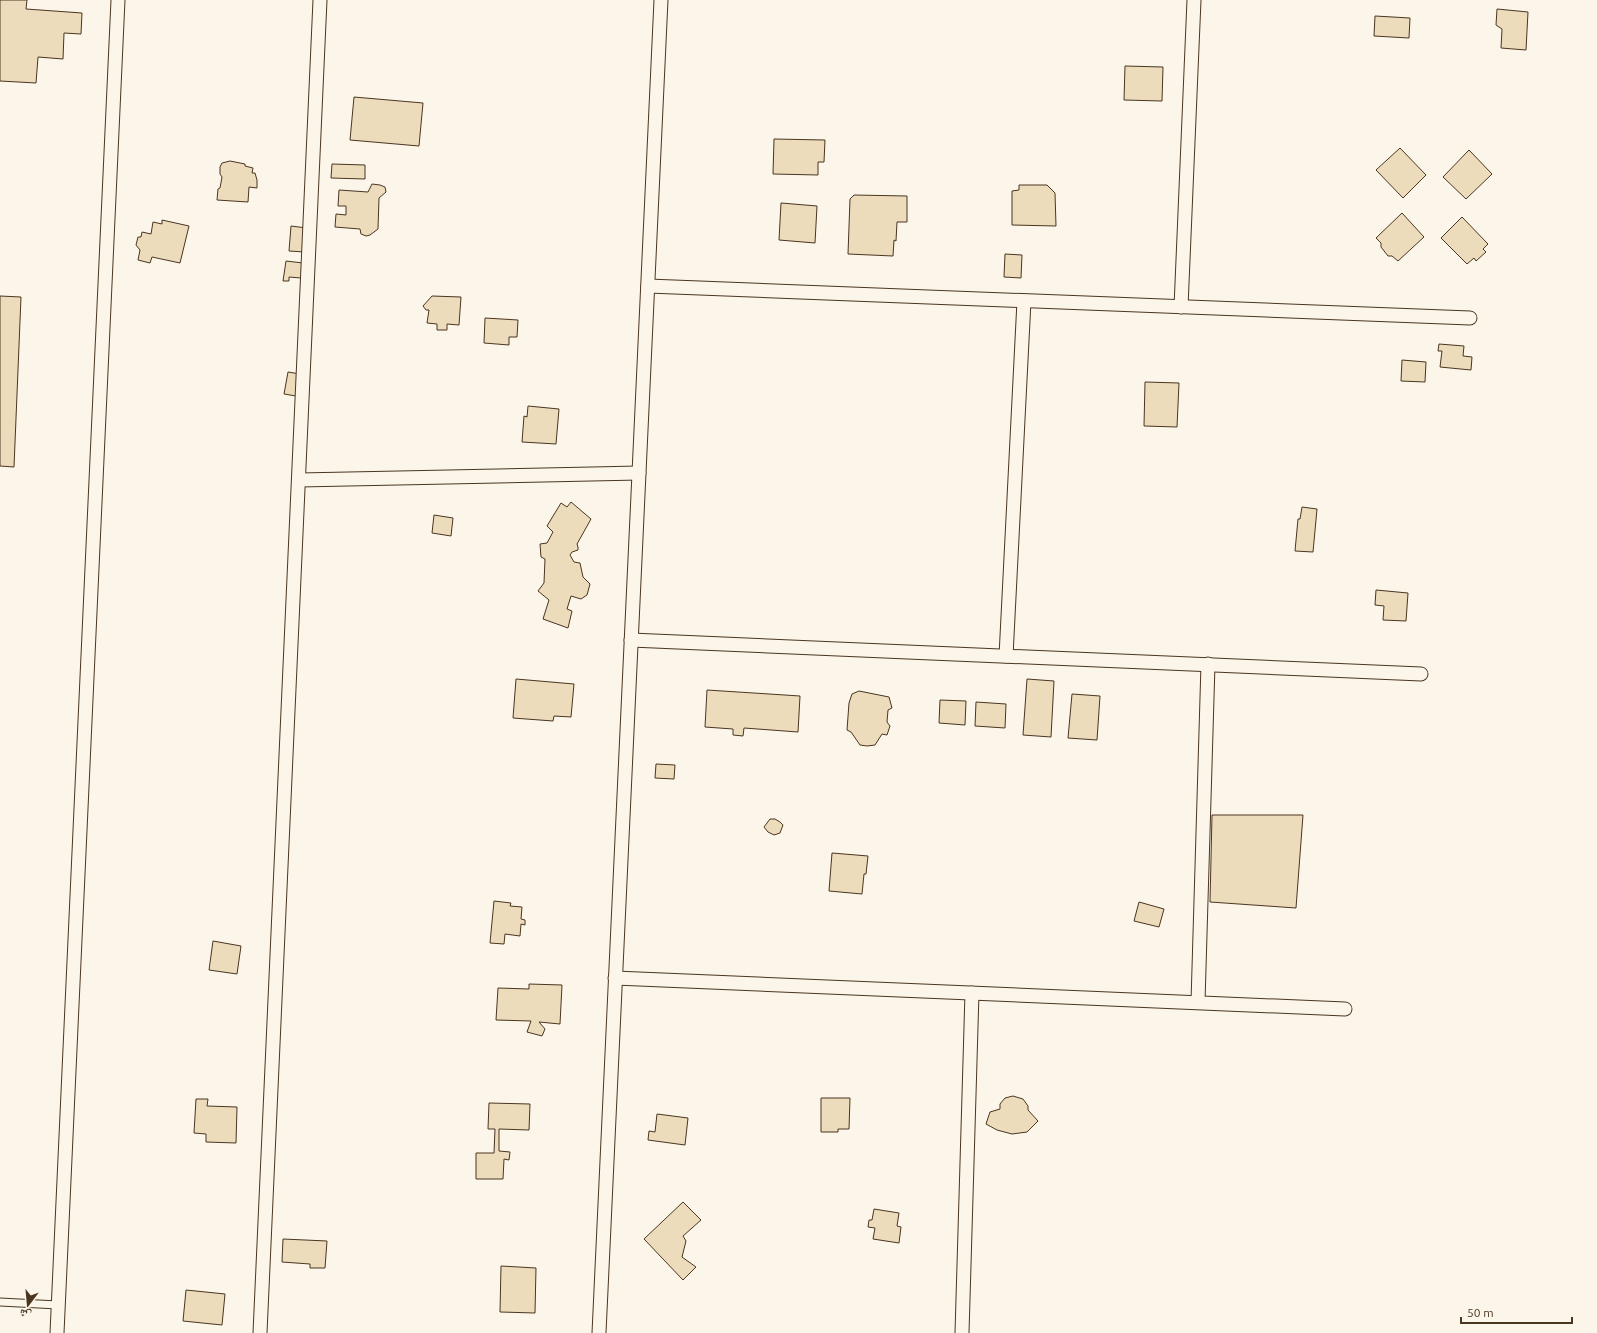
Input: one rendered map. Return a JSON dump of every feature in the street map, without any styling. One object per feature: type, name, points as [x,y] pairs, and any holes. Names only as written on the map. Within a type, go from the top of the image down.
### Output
[{"type":"street","points":[[57,1333],[118,0]]},
{"type":"street","points":[[260,1333],[320,0]]},
{"type":"street","points":[[599,1333],[661,0]]},
{"type":"street","points":[[1181,307],[1194,0]]},
{"type":"street","points":[[648,286],[1470,318]]},
{"type":"street","points":[[1006,656],[1024,301]]},
{"type":"street","points":[[299,480],[639,473]]},
{"type":"street","points":[[631,640],[1421,674]]},
{"type":"street","points":[[1198,1002],[1208,664]]},
{"type":"street","points":[[616,978],[1345,1009]]},
{"type":"street","points":[[962,1333],[972,993]]},
{"type":"lane","points":[[0,1302],[58,1305]]},
{"type":"building","points":[[0,0],[27,0],[26,9],[82,13],[81,34],[64,33],[63,59],[38,57],[36,83],[0,81]]},
{"type":"building","points":[[1497,9],[1528,12],[1526,50],[1501,48],[1502,29],[1496,25]]},
{"type":"building","points":[[1375,16],[1410,18],[1409,38],[1374,36]]},
{"type":"building","points":[[1125,66],[1163,67],[1162,101],[1124,100]]},
{"type":"building","points":[[354,97],[423,103],[419,146],[350,140]]},
{"type":"building","points":[[774,139],[825,140],[824,162],[818,162],[818,175],[773,174]]},
{"type":"building","points":[[1400,148],[1426,175],[1403,198],[1376,170]]},
{"type":"building","points":[[1469,150],[1492,174],[1466,199],[1443,177]]},
{"type":"building","points":[[230,161],[245,164],[245,166],[253,168],[252,173],[255,173],[257,188],[249,187],[248,202],[217,200],[218,189],[220,188],[222,177],[220,174],[220,167],[222,163]]},
{"type":"building","points":[[332,164],[365,165],[365,179],[331,178]]},
{"type":"building","points":[[372,184],[385,187],[386,192],[379,198],[378,229],[366,236],[361,234],[360,229],[335,227],[336,214],[346,215],[346,206],[338,206],[339,190],[368,192]]},
{"type":"building","points":[[1019,185],[1047,185],[1055,193],[1056,226],[1012,225],[1012,191],[1019,190]]},
{"type":"building","points":[[854,195],[907,196],[907,222],[897,222],[896,241],[894,240],[893,256],[848,254],[850,199]]},
{"type":"building","points":[[781,203],[817,206],[815,243],[779,240]]},
{"type":"building","points":[[1402,213],[1424,237],[1398,261],[1392,256],[1388,256],[1381,247],[1381,243],[1376,238]]},
{"type":"building","points":[[1462,217],[1488,244],[1483,249],[1486,252],[1476,261],[1474,258],[1467,264],[1441,238]]},
{"type":"building","points":[[162,220],[189,226],[180,263],[152,257],[150,263],[138,260],[140,250],[136,245],[138,237],[141,237],[142,232],[151,234],[153,222],[162,224]]},
{"type":"building","points":[[291,226],[307,228],[305,252],[289,251]]},
{"type":"building","points":[[1005,254],[1022,255],[1021,278],[1004,277]]},
{"type":"building","points":[[286,261],[303,263],[301,278],[289,277],[289,281],[283,281]]},
{"type":"building","points":[[0,296],[21,297],[14,467],[0,466]]},
{"type":"building","points":[[432,296],[461,297],[459,325],[447,324],[447,330],[437,330],[437,324],[427,323],[429,310],[426,310],[423,306]]},
{"type":"building","points":[[485,318],[518,320],[517,337],[509,337],[509,345],[484,343]]},
{"type":"building","points":[[1439,344],[1464,346],[1463,356],[1472,357],[1471,370],[1440,367],[1442,351],[1438,351]]},
{"type":"building","points":[[1402,360],[1426,362],[1425,382],[1401,381]]},
{"type":"building","points":[[288,372],[300,374],[296,396],[284,394]]},
{"type":"building","points":[[1145,382],[1179,383],[1177,427],[1144,426]]},
{"type":"building","points":[[528,406],[559,409],[556,444],[522,442],[524,416],[527,417]]},
{"type":"building","points":[[571,502],[591,519],[577,544],[578,550],[572,552],[570,555],[574,562],[580,563],[583,577],[590,584],[587,595],[581,599],[571,596],[567,609],[572,611],[568,628],[543,619],[549,600],[538,591],[544,583],[545,559],[541,557],[540,544],[547,543],[553,532],[547,526],[561,503],[567,507]]},
{"type":"building","points":[[1302,507],[1317,509],[1313,552],[1295,551],[1298,519],[1300,519]]},
{"type":"building","points":[[434,515],[453,518],[451,536],[432,533]]},
{"type":"building","points":[[1376,590],[1408,593],[1406,621],[1383,620],[1384,606],[1375,605]]},
{"type":"building","points":[[516,679],[574,684],[571,717],[554,716],[553,721],[513,718]]},
{"type":"building","points":[[1027,679],[1054,681],[1051,737],[1023,735]]},
{"type":"building","points":[[707,690],[800,696],[798,732],[744,728],[743,736],[733,735],[733,729],[705,727]]},
{"type":"building","points":[[859,691],[889,697],[892,708],[888,710],[887,722],[890,726],[887,735],[882,734],[875,745],[860,745],[851,732],[847,730],[849,703],[852,694]]},
{"type":"building","points":[[1072,694],[1100,696],[1097,740],[1068,738]]},
{"type":"building","points":[[940,700],[966,701],[965,725],[939,723]]},
{"type":"building","points":[[976,702],[1006,704],[1005,728],[975,726]]},
{"type":"building","points":[[656,764],[675,765],[674,779],[655,778]]},
{"type":"building","points":[[1212,815],[1303,815],[1296,908],[1210,902]]},
{"type":"building","points":[[770,819],[775,819],[783,825],[780,833],[774,835],[768,832],[764,827]]},
{"type":"building","points":[[832,853],[868,856],[862,894],[829,891]]},
{"type":"building","points":[[494,901],[511,903],[510,906],[522,907],[521,919],[525,920],[525,925],[521,924],[520,936],[505,934],[504,944],[490,943]]},
{"type":"building","points":[[1139,902],[1164,909],[1159,927],[1134,921]]},
{"type":"building","points":[[213,941],[241,946],[237,974],[209,970]]},
{"type":"building","points":[[529,984],[562,985],[560,1024],[539,1022],[545,1029],[542,1036],[527,1032],[531,1021],[496,1020],[498,988],[529,989]]},
{"type":"building","points":[[1013,1096],[1023,1099],[1028,1106],[1028,1110],[1038,1121],[1027,1132],[1012,1134],[997,1130],[986,1124],[990,1112],[1000,1109],[1000,1104],[1005,1098]]},
{"type":"building","points":[[821,1098],[850,1098],[849,1129],[838,1129],[838,1132],[821,1132]]},
{"type":"building","points":[[196,1099],[208,1099],[207,1106],[237,1107],[236,1143],[206,1142],[206,1134],[194,1133]]},
{"type":"building","points":[[489,1103],[530,1104],[529,1130],[499,1129],[499,1151],[510,1152],[509,1160],[504,1159],[503,1179],[476,1179],[476,1153],[494,1153],[495,1129],[488,1129]]},
{"type":"building","points":[[657,1114],[688,1118],[685,1145],[648,1140],[649,1131],[655,1132]]},
{"type":"building","points":[[683,1202],[701,1220],[683,1236],[686,1241],[682,1257],[696,1267],[683,1280],[644,1239]]},
{"type":"building","points":[[874,1209],[899,1213],[897,1226],[901,1227],[899,1243],[873,1239],[875,1228],[868,1227],[869,1220],[872,1220]]},
{"type":"building","points":[[283,1239],[327,1241],[325,1268],[310,1268],[310,1264],[282,1262]]},
{"type":"building","points":[[501,1266],[536,1268],[535,1313],[500,1312]]},
{"type":"building","points":[[186,1290],[225,1294],[222,1325],[183,1321]]}]
